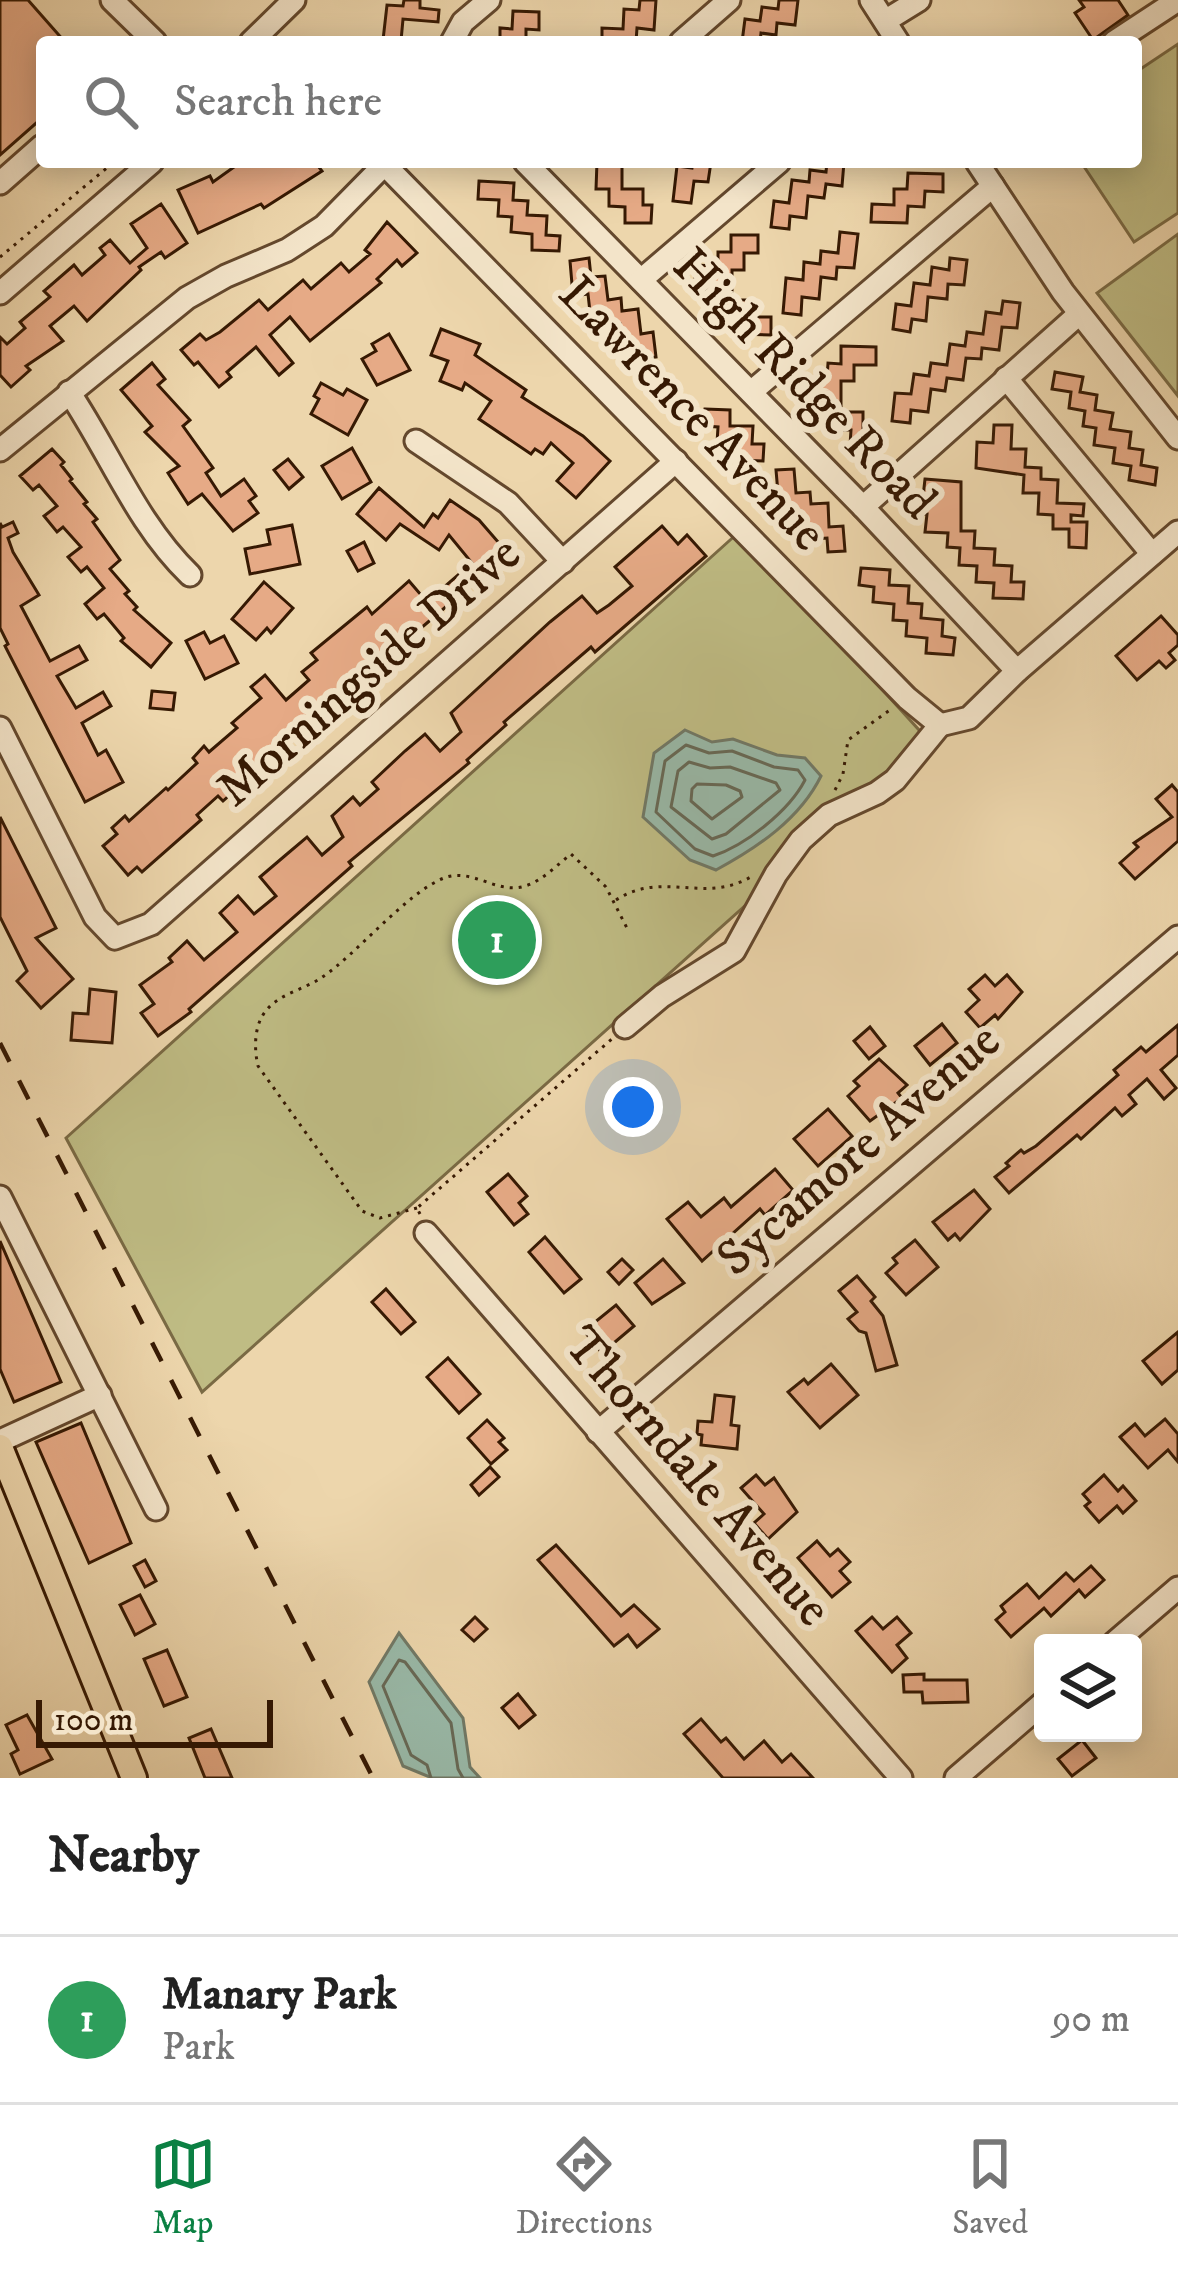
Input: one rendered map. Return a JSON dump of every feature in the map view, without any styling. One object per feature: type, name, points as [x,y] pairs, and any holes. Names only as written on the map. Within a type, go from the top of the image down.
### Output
[{"type":"main road","points":[[0,1444],[134,1778]]},
{"type":"street","points":[[112,0],[149,36]]},
{"type":"street","points":[[257,36],[294,0]]},
{"type":"street","points":[[455,36],[463,22],[489,0]]},
{"type":"street","points":[[688,36],[729,0]]},
{"type":"street","points":[[872,0],[894,36]]},
{"type":"street","points":[[885,21],[920,0]]},
{"type":"street","points":[[1123,36],[1178,0]]},
{"type":"street","points":[[0,183],[36,151]]},
{"type":"street","points":[[0,292],[145,168]]},
{"type":"street","points":[[0,450],[188,298],[287,250],[324,226],[379,168]]},
{"type":"street","name":"Lawrence Avenue","points":[[389,168],[907,698],[940,725]]},
{"type":"street","name":"High Ridge Road","points":[[537,168],[1017,671]]},
{"type":"street","points":[[641,280],[772,168]]},
{"type":"street","points":[[981,168],[1079,314],[1178,438]]},
{"type":"street","points":[[751,392],[993,186]]},
{"type":"street","points":[[863,507],[1079,314]]},
{"type":"street","points":[[1006,378],[1152,554]]},
{"type":"street","points":[[69,392],[102,441],[154,537],[190,574]]},
{"type":"street","points":[[416,441],[508,502],[562,562]]},
{"type":"street","name":"Morningside Drive","points":[[0,728],[95,917],[115,938],[151,924],[676,461]]},
{"type":"street","points":[[625,1027],[662,996],[734,951],[776,874],[801,840],[829,815],[895,780],[940,725],[969,718],[1178,532]]},
{"type":"street","name":"Sycamore Avenue","points":[[598,1432],[1178,937]]},
{"type":"street","points":[[0,1197],[156,1509]]},
{"type":"street","name":"Thorndale Avenue","points":[[426,1233],[901,1778]]},
{"type":"street","points":[[0,1444],[100,1396]]},
{"type":"street","points":[[1124,1634],[1178,1588]]},
{"type":"street","points":[[956,1778],[1034,1711]]},
{"type":"path","points":[[0,257],[107,168]]},
{"type":"path","points":[[829,797],[841,780],[848,740],[892,709]]},
{"type":"path","points":[[625,1027],[417,1208],[380,1218],[362,1211],[258,1066],[256,1042],[264,1013],[274,1003],[323,977],[444,878],[472,878],[502,888],[520,888],[571,854],[606,887],[629,932]]},
{"type":"path","points":[[614,902],[654,884],[723,890],[760,871]]},
{"type":"path","points":[[417,1208],[426,1233]]},
{"type":"shaded area","points":[[1178,44],[1178,213],[1134,242],[1085,168],[1142,168],[1142,68]]},
{"type":"shaded area","points":[[1178,234],[1178,396],[1097,293]]},
{"type":"shaded area","points":[[739,532],[929,741],[202,1392],[66,1138]]},
{"type":"water","points":[[685,730],[712,742],[733,739],[777,755],[805,758],[821,776],[802,806],[776,831],[716,870],[690,860],[643,817],[654,753]]},
{"type":"water","points":[[399,1633],[463,1718],[470,1767],[480,1778],[432,1778],[403,1766],[369,1682]]},
{"type":"building","points":[[0,0],[28,0],[60,36],[36,36],[36,123],[0,155]]},
{"type":"building","points":[[404,0],[420,0],[420,8],[439,10],[438,22],[403,19],[401,36],[383,36],[387,5],[403,6]]},
{"type":"building","points":[[640,0],[656,0],[654,30],[637,28],[636,36],[602,36],[602,28],[623,29],[624,9],[639,10]]},
{"type":"building","points":[[779,0],[798,0],[795,25],[777,23],[776,35],[743,36],[745,19],[760,21],[762,7],[778,9]]},
{"type":"building","points":[[1079,0],[1118,0],[1128,15],[1099,36],[1090,36],[1075,13],[1084,7]]},
{"type":"building","points":[[513,11],[539,12],[539,30],[526,29],[526,36],[500,36],[500,28],[512,29]]},
{"type":"building","points":[[233,168],[322,171],[264,208],[261,204],[198,233],[178,190],[210,176],[213,182]]},
{"type":"building","points":[[597,168],[622,168],[622,189],[643,189],[643,205],[652,205],[651,223],[625,223],[625,207],[609,206],[609,189],[596,189]]},
{"type":"building","points":[[677,168],[710,168],[708,182],[694,181],[691,203],[673,201]]},
{"type":"building","points":[[826,168],[844,168],[842,186],[826,184],[824,198],[808,196],[806,218],[790,216],[789,229],[771,227],[774,201],[789,203],[792,180],[809,182],[810,170],[826,172]]},
{"type":"building","points":[[908,173],[943,174],[943,192],[925,191],[924,207],[908,206],[907,223],[871,222],[872,204],[894,205],[894,189],[907,189]]},
{"type":"building","points":[[479,181],[514,183],[513,200],[528,201],[527,215],[547,216],[546,235],[560,236],[559,251],[532,250],[532,234],[511,232],[512,217],[498,216],[499,200],[478,199]]},
{"type":"building","points":[[161,204],[187,243],[139,267],[87,321],[74,306],[50,326],[63,341],[26,366],[30,370],[11,387],[0,375],[0,337],[7,344],[25,328],[20,322],[50,297],[44,291],[74,265],[82,275],[105,255],[100,248],[110,240],[130,263],[147,248],[131,224]]},
{"type":"building","points":[[387,222],[417,253],[402,266],[397,260],[377,279],[381,283],[310,341],[290,317],[270,335],[293,363],[279,375],[256,347],[227,372],[231,377],[219,387],[181,350],[200,334],[206,340],[220,332],[259,300],[268,310],[303,280],[311,289],[341,263],[349,272],[370,254],[365,250]]},
{"type":"building","points":[[840,232],[858,234],[854,268],[837,267],[836,279],[821,277],[819,299],[802,297],[801,315],[783,313],[786,278],[803,280],[804,262],[820,264],[821,251],[838,253]]},
{"type":"building","points":[[731,235],[758,235],[758,253],[744,253],[744,270],[732,270],[732,300],[750,300],[750,317],[771,317],[771,335],[736,334],[736,317],[724,317],[724,301],[706,301],[706,284],[695,284],[695,265],[718,266],[718,252],[731,252]]},
{"type":"building","points":[[589,258],[591,277],[605,276],[608,300],[621,298],[622,311],[638,309],[641,334],[653,332],[656,357],[639,359],[637,345],[623,346],[620,324],[606,326],[604,311],[590,312],[588,294],[573,296],[570,261]]},
{"type":"building","points":[[950,258],[967,260],[964,285],[948,284],[947,299],[928,297],[926,321],[912,319],[910,332],[893,329],[896,304],[911,306],[914,283],[930,285],[932,267],[949,270]]},
{"type":"building","points":[[1003,301],[1020,303],[1017,328],[1002,327],[999,350],[982,348],[981,359],[966,358],[963,380],[947,378],[945,391],[931,389],[928,412],[911,410],[910,423],[892,421],[895,393],[911,394],[914,374],[929,376],[931,363],[947,365],[950,344],[965,346],[967,332],[983,334],[986,312],[1001,314]]},
{"type":"building","points":[[441,329],[480,344],[475,355],[526,390],[522,397],[583,436],[610,461],[576,498],[557,481],[573,463],[551,443],[543,454],[535,449],[531,454],[479,419],[491,401],[465,383],[462,390],[440,381],[448,361],[431,355]]},
{"type":"building","points":[[389,334],[410,370],[377,385],[362,359],[376,351],[372,344]]},
{"type":"building","points":[[841,346],[876,347],[876,365],[854,365],[854,381],[841,381],[841,412],[863,412],[863,428],[876,429],[876,446],[850,445],[851,430],[828,430],[828,413],[813,412],[814,396],[805,396],[805,377],[827,378],[828,363],[841,364]]},
{"type":"building","points":[[152,363],[165,379],[158,385],[190,420],[183,426],[213,468],[206,473],[221,496],[244,479],[256,496],[249,501],[258,513],[233,531],[202,494],[188,504],[168,473],[179,466],[145,432],[152,426],[121,390]]},
{"type":"building","points":[[1055,372],[1083,377],[1080,392],[1097,395],[1095,410],[1113,413],[1110,429],[1131,432],[1129,448],[1143,450],[1141,465],[1157,468],[1155,485],[1129,480],[1131,466],[1113,463],[1115,448],[1094,445],[1096,428],[1083,426],[1085,411],[1069,408],[1071,392],[1052,389]]},
{"type":"building","points":[[321,383],[343,395],[347,389],[367,400],[348,435],[311,414]]},
{"type":"building","points":[[705,409],[730,410],[730,426],[753,426],[752,444],[764,444],[763,461],[737,460],[738,444],[717,443],[718,427],[704,426]]},
{"type":"building","points":[[994,425],[1012,425],[1011,449],[1026,449],[1025,467],[1041,468],[1041,479],[1058,480],[1057,503],[1084,504],[1083,516],[1071,515],[1071,522],[1087,522],[1086,548],[1069,547],[1069,529],[1053,529],[1053,515],[1038,514],[1039,493],[1023,493],[1024,475],[976,468],[977,442],[993,443]]},
{"type":"building","points":[[352,448],[371,482],[342,499],[322,466]]},
{"type":"building","points":[[52,449],[120,560],[110,569],[129,591],[125,594],[137,607],[134,610],[171,643],[151,667],[121,641],[124,638],[104,614],[97,619],[85,604],[104,588],[87,567],[81,572],[68,557],[81,547],[63,527],[57,532],[44,516],[57,506],[39,485],[33,490],[20,476]]},
{"type":"building","points":[[288,459],[303,477],[289,489],[274,470]]},
{"type":"building","points":[[794,469],[796,493],[810,492],[811,504],[828,503],[829,527],[843,526],[845,551],[828,552],[827,538],[812,539],[810,526],[795,527],[793,504],[779,505],[776,470]]},
{"type":"building","points":[[925,479],[961,482],[961,531],[975,531],[974,548],[995,549],[994,565],[1012,566],[1011,582],[1024,582],[1023,599],[993,598],[994,583],[976,582],[977,566],[959,565],[960,548],[947,547],[948,533],[925,532],[927,514],[915,514],[916,497],[923,497]]},
{"type":"building","points":[[379,488],[424,527],[433,514],[438,518],[450,500],[479,520],[512,558],[486,579],[483,575],[344,694],[340,689],[315,710],[321,717],[263,766],[259,761],[236,780],[241,785],[223,801],[218,796],[197,815],[201,820],[142,872],[137,867],[128,875],[103,846],[117,834],[112,828],[125,816],[129,821],[168,790],[197,763],[193,758],[204,746],[209,752],[237,728],[232,723],[261,698],[251,687],[265,675],[286,700],[309,680],[302,672],[317,660],[311,653],[367,607],[372,614],[409,581],[427,602],[472,563],[449,535],[439,550],[400,524],[386,540],[357,514]]},
{"type":"building","points":[[13,522],[18,533],[8,538],[39,595],[21,606],[50,661],[79,646],[87,660],[57,676],[76,708],[103,692],[111,706],[82,723],[98,755],[106,750],[123,782],[85,802],[0,628],[0,523],[2,527]]},
{"type":"building","points":[[292,525],[300,564],[250,574],[245,549],[270,544],[267,530]]},
{"type":"building","points":[[662,526],[678,544],[687,535],[706,556],[595,652],[591,647],[504,722],[469,763],[349,862],[352,866],[191,1012],[158,1036],[141,1013],[154,1004],[140,985],[172,962],[169,958],[187,941],[204,960],[237,932],[220,913],[238,896],[254,914],[276,896],[260,877],[307,837],[322,855],[343,837],[332,816],[353,797],[360,805],[378,789],[372,782],[425,734],[440,751],[461,732],[451,713],[582,596],[597,613],[632,586],[615,567]]},
{"type":"building","points":[[364,542],[374,563],[358,571],[347,551]]},
{"type":"building","points":[[861,568],[890,570],[889,585],[909,586],[908,603],[922,604],[921,618],[943,620],[942,636],[955,638],[953,655],[926,653],[927,638],[906,636],[907,621],[893,620],[894,604],[873,602],[874,587],[859,585]]},
{"type":"building","points":[[264,582],[293,608],[271,633],[267,628],[256,640],[232,619]]},
{"type":"building","points":[[1161,616],[1178,635],[1178,645],[1169,653],[1175,660],[1166,668],[1159,661],[1137,680],[1116,656]]},
{"type":"building","points":[[204,632],[210,643],[224,636],[238,663],[205,679],[186,641]]},
{"type":"building","points":[[152,691],[175,693],[173,710],[150,708]]},
{"type":"building","points":[[1172,785],[1178,792],[1178,841],[1135,879],[1120,863],[1138,847],[1134,843],[1172,817],[1156,799]]},
{"type":"building","points":[[0,817],[56,928],[36,938],[73,979],[41,1008],[17,981],[27,971],[0,917]]},
{"type":"building","points":[[985,975],[995,986],[1007,975],[1022,992],[998,1019],[995,1015],[980,1028],[966,1012],[979,1000],[969,989]]},
{"type":"building","points":[[90,989],[116,992],[112,1043],[71,1040],[73,1013],[88,1014]]},
{"type":"building","points":[[942,1024],[957,1043],[930,1065],[915,1046]]},
{"type":"building","points":[[1178,1025],[1178,1055],[1161,1070],[1176,1088],[1164,1099],[1147,1079],[1129,1095],[1136,1104],[1122,1116],[1115,1108],[1009,1193],[995,1177],[1009,1166],[1006,1163],[1021,1150],[1024,1153],[1036,1146],[1118,1075],[1114,1070],[1141,1047],[1146,1052]]},
{"type":"building","points":[[870,1027],[885,1046],[869,1059],[854,1041]]},
{"type":"building","points":[[879,1059],[907,1085],[898,1093],[902,1098],[870,1121],[848,1096],[859,1086],[854,1081]]},
{"type":"building","points":[[828,1109],[852,1136],[818,1166],[794,1139]]},
{"type":"building","points":[[775,1169],[793,1190],[765,1215],[760,1209],[702,1261],[667,1219],[688,1202],[701,1217],[724,1198],[731,1207]]},
{"type":"building","points":[[508,1174],[527,1196],[519,1203],[528,1214],[514,1225],[487,1192]]},
{"type":"building","points":[[974,1190],[990,1209],[960,1240],[955,1234],[948,1240],[933,1222]]},
{"type":"building","points":[[545,1237],[581,1279],[564,1293],[529,1252]]},
{"type":"building","points":[[915,1240],[938,1267],[906,1295],[886,1273],[897,1263],[893,1258]]},
{"type":"building","points":[[0,1241],[61,1382],[14,1402],[0,1369]]},
{"type":"building","points":[[622,1259],[633,1270],[619,1284],[608,1272]]},
{"type":"building","points":[[663,1259],[684,1283],[652,1304],[635,1283]]},
{"type":"building","points":[[857,1276],[875,1297],[871,1301],[883,1316],[897,1365],[876,1371],[866,1333],[848,1319],[857,1312],[839,1291]]},
{"type":"building","points":[[386,1289],[415,1322],[401,1334],[372,1302]]},
{"type":"building","points":[[616,1305],[634,1326],[602,1353],[584,1331]]},
{"type":"building","points":[[1178,1332],[1178,1370],[1162,1384],[1143,1361]]},
{"type":"building","points":[[448,1358],[480,1394],[459,1413],[427,1377]]},
{"type":"building","points":[[831,1364],[858,1395],[820,1428],[788,1392],[804,1379],[808,1384]]},
{"type":"building","points":[[715,1395],[734,1397],[731,1425],[739,1426],[737,1449],[701,1445],[698,1421],[712,1422]]},
{"type":"building","points":[[1165,1419],[1178,1434],[1178,1462],[1168,1450],[1148,1468],[1120,1437],[1135,1424],[1145,1436]]},
{"type":"building","points":[[487,1420],[504,1438],[499,1442],[507,1450],[491,1464],[468,1438]]},
{"type":"building","points":[[81,1423],[131,1543],[89,1563],[36,1442]]},
{"type":"building","points":[[490,1467],[499,1477],[479,1495],[471,1485]]},
{"type":"building","points":[[756,1475],[765,1485],[774,1478],[797,1512],[768,1539],[754,1523],[764,1514],[741,1488]]},
{"type":"building","points":[[1104,1475],[1136,1501],[1123,1513],[1117,1506],[1099,1522],[1085,1506],[1090,1502],[1083,1494]]},
{"type":"building","points":[[817,1541],[830,1556],[838,1549],[850,1562],[840,1571],[850,1582],[832,1597],[798,1558]]},
{"type":"building","points":[[556,1545],[621,1616],[634,1605],[659,1629],[637,1647],[628,1635],[614,1646],[538,1560]]},
{"type":"building","points":[[145,1560],[156,1581],[145,1587],[134,1566]]},
{"type":"building","points":[[1091,1566],[1104,1580],[1085,1597],[1079,1590],[1051,1616],[1044,1608],[1011,1637],[996,1620],[1005,1612],[1001,1606],[1027,1584],[1039,1598],[1066,1573],[1074,1581]]},
{"type":"building","points":[[140,1595],[155,1624],[135,1635],[120,1605]]},
{"type":"building","points":[[475,1617],[487,1629],[474,1641],[462,1630]]},
{"type":"building","points":[[872,1617],[883,1629],[897,1617],[911,1633],[897,1645],[907,1658],[892,1672],[856,1631]]},
{"type":"building","points":[[167,1650],[187,1697],[164,1706],[144,1659]]},
{"type":"building","points":[[924,1674],[924,1680],[967,1680],[968,1702],[923,1703],[922,1692],[904,1692],[903,1675]]},
{"type":"building","points":[[518,1694],[535,1715],[519,1728],[502,1708]]},
{"type":"building","points":[[27,1715],[52,1759],[20,1774],[11,1754],[18,1750],[6,1725]]},
{"type":"building","points":[[701,1719],[744,1759],[764,1741],[782,1762],[791,1754],[813,1778],[723,1778],[684,1734]]},
{"type":"building","points":[[211,1729],[232,1778],[205,1778],[189,1738]]},
{"type":"building","points":[[1079,1742],[1096,1758],[1072,1776],[1058,1759]]},
{"type":"railway","points":[[0,1043],[373,1778]]},
{"type":"place","name":"Manary Park","points":[[497,940]]}]
